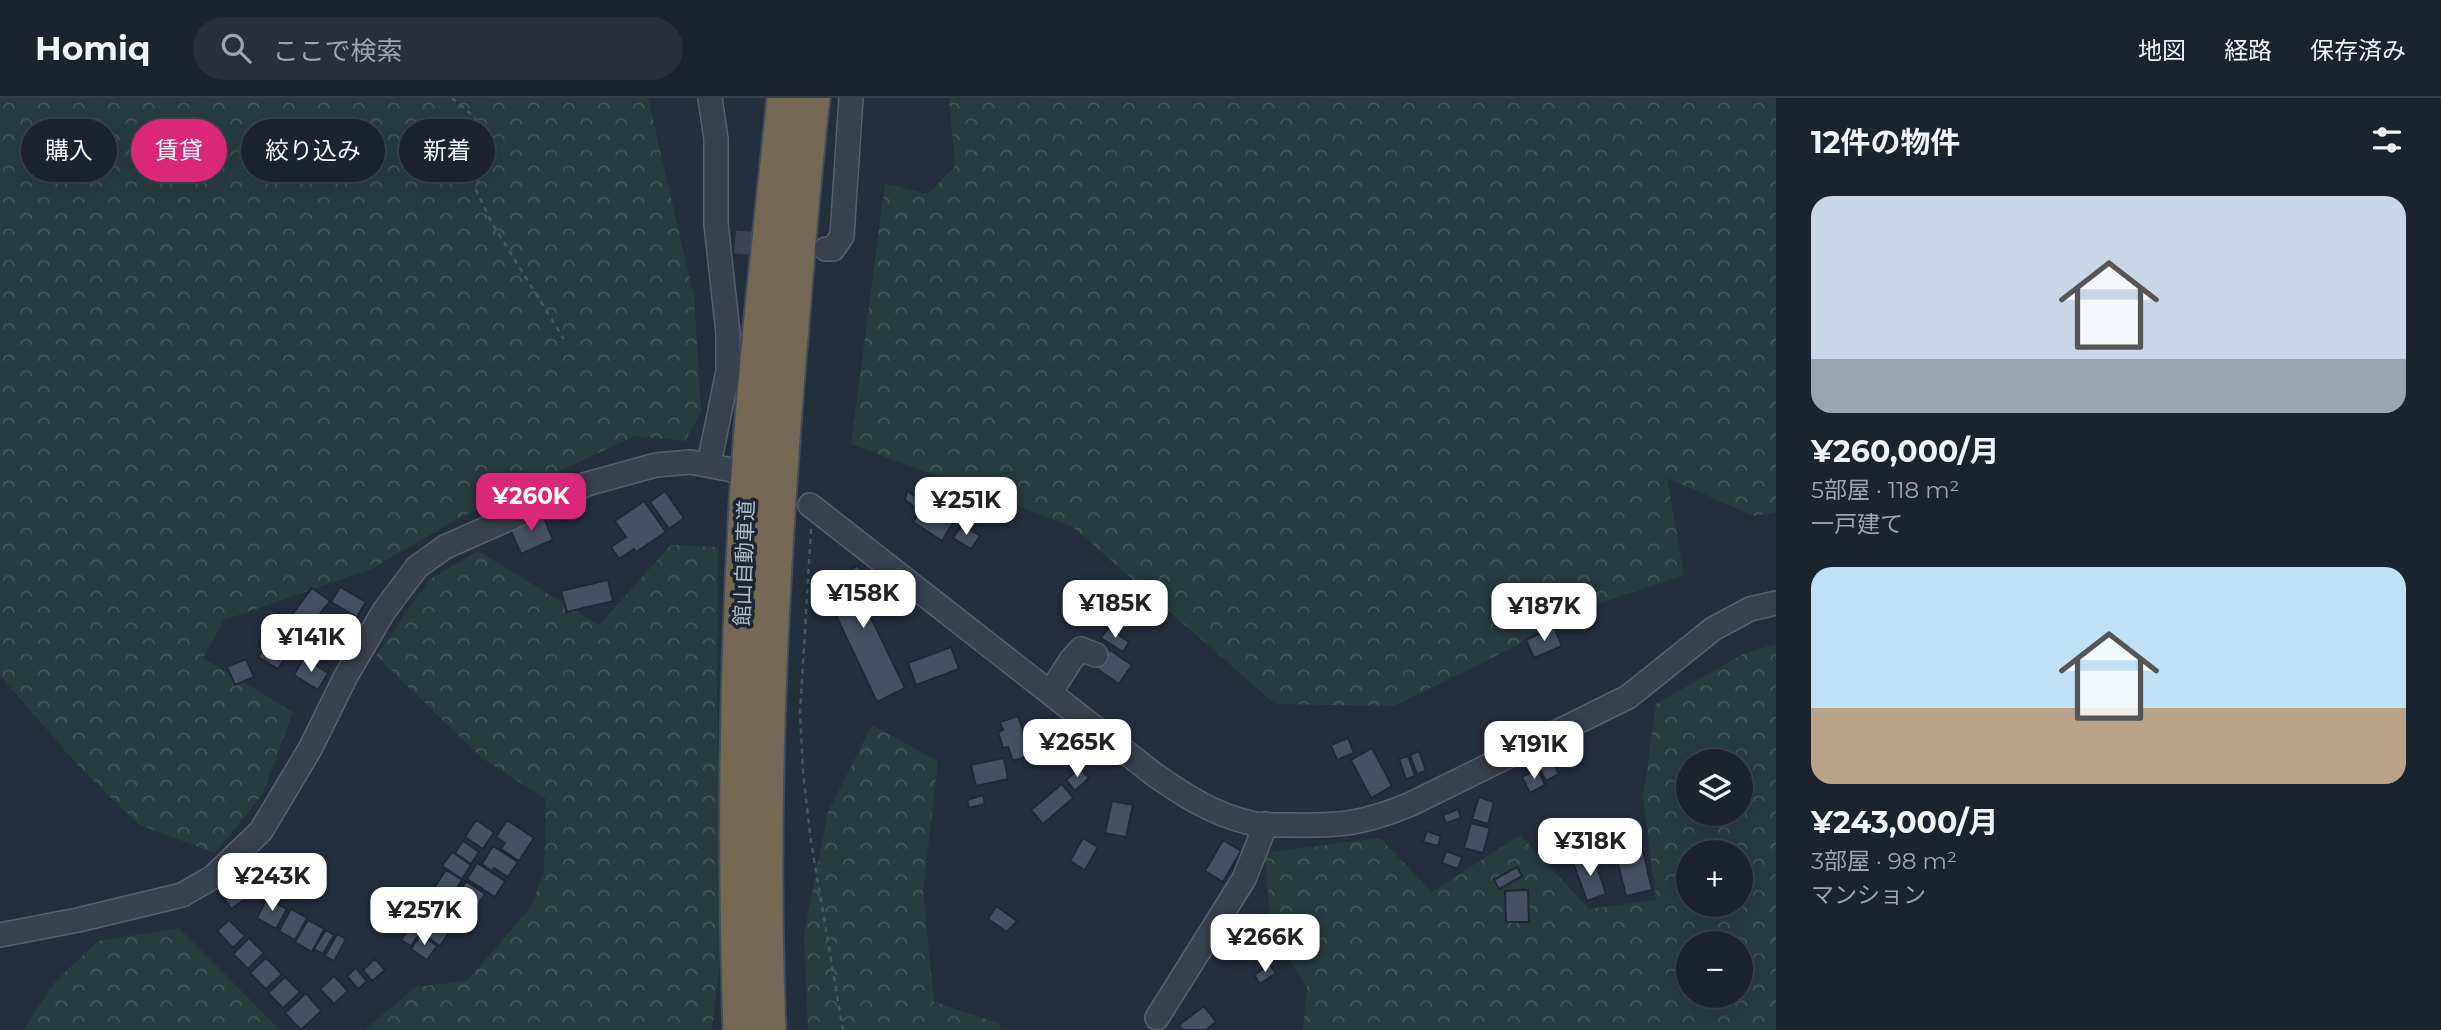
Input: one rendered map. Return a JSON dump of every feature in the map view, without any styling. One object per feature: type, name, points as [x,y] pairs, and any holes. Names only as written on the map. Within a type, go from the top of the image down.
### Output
[{"type":"highway","name":"館山自動車道","points":[[740,1030],[738,741],[746,505],[763,299],[784,98]]},
{"type":"highway","name":"館山自動車道","points":[[769,1030],[767,754],[777,511],[813,98]]},
{"type":"street","points":[[709,464],[728,371],[726,242],[710,98]]},
{"type":"street","points":[[826,249],[833,249],[842,236],[851,98]]},
{"type":"street","points":[[0,935],[182,895],[213,877],[261,831],[310,749],[346,676],[384,611],[417,567],[445,547],[587,484],[656,465],[691,462],[733,470]]},
{"type":"street","points":[[813,507],[1154,775],[1210,809],[1253,824],[1336,826],[1377,818],[1628,697],[1713,629],[1750,609],[1776,603]]},
{"type":"street","points":[[1050,693],[1081,649],[1096,655]]},
{"type":"street","points":[[1157,1018],[1244,879],[1266,824]]},
{"type":"path","points":[[452,98],[467,109],[489,137],[492,153],[475,188],[492,223],[564,339]]},
{"type":"path","points":[[813,507],[809,536],[800,713],[803,772],[811,842],[843,1030]]},
{"type":"green space","points":[[0,98],[648,98],[694,297],[701,412],[685,441],[635,436],[461,517],[371,569],[224,620],[203,658],[293,712],[262,795],[215,853],[139,825],[80,767],[0,676]]},
{"type":"green space","points":[[949,98],[1776,98],[1776,512],[1754,516],[1667,478],[1684,575],[1561,616],[1512,648],[1394,706],[1275,704],[1073,527],[851,444],[885,184],[928,194],[955,166]]},
{"type":"green space","points":[[671,545],[718,547],[717,688],[723,933],[712,1030],[364,1030],[416,987],[467,981],[531,907],[544,872],[546,799],[482,758],[376,656],[430,579],[478,551],[599,625]]},
{"type":"green space","points":[[1776,644],[1776,1030],[1303,1030],[1307,986],[1271,933],[1265,853],[1380,838],[1432,892],[1520,835],[1589,909],[1656,900],[1643,798],[1656,704],[1743,654]]},
{"type":"green space","points":[[872,725],[938,761],[923,891],[934,1002],[998,1023],[1005,1030],[808,1030],[804,934],[828,812]]},
{"type":"green space","points":[[179,928],[280,1030],[23,1030],[55,982],[98,941]]},
{"type":"building","points":[[665,491],[684,518],[669,529],[650,502]]},
{"type":"building","points":[[907,491],[954,521],[942,541],[913,522],[920,511],[905,500]]},
{"type":"building","points":[[644,501],[666,532],[636,552],[634,549],[619,559],[611,547],[626,537],[615,521]]},
{"type":"building","points":[[574,504],[577,515],[560,521],[556,510]]},
{"type":"building","points":[[542,513],[553,540],[521,554],[509,527]]},
{"type":"building","points":[[962,525],[980,536],[971,549],[953,538]]},
{"type":"building","points":[[857,566],[876,580],[880,592],[862,599],[905,688],[877,702],[821,584]]},
{"type":"building","points":[[608,580],[613,601],[567,612],[561,591]]},
{"type":"building","points":[[1151,580],[1156,613],[1132,616],[1127,584]]},
{"type":"building","points":[[340,587],[366,602],[357,617],[331,602]]},
{"type":"building","points":[[312,588],[330,601],[308,629],[291,616]]},
{"type":"building","points":[[1083,607],[1094,617],[1082,625],[1076,620]]},
{"type":"building","points":[[341,616],[354,624],[342,642],[329,634]]},
{"type":"building","points":[[281,621],[301,634],[278,669],[258,657]]},
{"type":"building","points":[[1554,627],[1562,646],[1534,658],[1526,640]]},
{"type":"building","points":[[1108,628],[1129,642],[1123,652],[1101,638]]},
{"type":"building","points":[[326,636],[344,647],[337,659],[318,648]]},
{"type":"building","points":[[951,647],[959,669],[916,685],[908,663]]},
{"type":"building","points":[[1110,650],[1132,665],[1119,684],[1097,669]]},
{"type":"building","points":[[304,658],[328,673],[318,690],[294,675]]},
{"type":"building","points":[[246,659],[254,677],[235,685],[227,667]]},
{"type":"building","points":[[1018,716],[1031,755],[1013,761],[1008,747],[1003,748],[998,732],[1003,730],[1000,722]]},
{"type":"building","points":[[1348,738],[1354,753],[1337,760],[1331,745]]},
{"type":"building","points":[[1372,748],[1392,786],[1371,798],[1351,760]]},
{"type":"building","points":[[1419,751],[1426,771],[1417,774],[1410,755]]},
{"type":"building","points":[[1408,756],[1415,776],[1406,779],[1399,759]]},
{"type":"building","points":[[1004,758],[1008,779],[976,786],[971,765]]},
{"type":"building","points":[[1552,760],[1559,774],[1546,781],[1539,767]]},
{"type":"building","points":[[1080,768],[1089,778],[1075,791],[1066,780]]},
{"type":"building","points":[[1538,769],[1545,785],[1530,793],[1522,777]]},
{"type":"building","points":[[1062,784],[1073,798],[1043,824],[1031,810]]},
{"type":"building","points":[[983,795],[985,804],[969,808],[967,800]]},
{"type":"building","points":[[1479,797],[1494,802],[1488,824],[1472,819]]},
{"type":"building","points":[[1112,801],[1133,805],[1126,837],[1105,833]]},
{"type":"building","points":[[1458,809],[1461,818],[1446,823],[1443,815]]},
{"type":"building","points":[[476,820],[494,832],[483,849],[465,837]]},
{"type":"building","points":[[507,820],[534,838],[519,861],[501,849],[505,843],[496,837]]},
{"type":"building","points":[[1471,823],[1490,828],[1483,853],[1464,848]]},
{"type":"building","points":[[1427,831],[1441,836],[1438,846],[1423,842]]},
{"type":"building","points":[[1083,838],[1098,847],[1085,870],[1070,861]]},
{"type":"building","points":[[1223,840],[1241,851],[1223,882],[1205,871]]},
{"type":"building","points":[[463,841],[479,852],[471,864],[455,853]]},
{"type":"building","points":[[493,846],[518,862],[508,877],[482,864]]},
{"type":"building","points":[[1642,846],[1652,890],[1626,896],[1615,852]]},
{"type":"building","points":[[1446,851],[1462,857],[1458,869],[1442,863]]},
{"type":"building","points":[[452,852],[471,865],[462,879],[442,866]]},
{"type":"building","points":[[1593,855],[1606,894],[1587,901],[1573,862]]},
{"type":"building","points":[[477,863],[505,881],[495,897],[467,879]]},
{"type":"building","points":[[1517,867],[1522,876],[1499,889],[1494,880]]},
{"type":"building","points":[[446,870],[462,880],[450,899],[434,888]]},
{"type":"building","points":[[466,881],[485,894],[475,909],[457,896]]},
{"type":"building","points":[[237,889],[244,900],[231,909],[224,898]]},
{"type":"building","points":[[1528,890],[1529,922],[1506,922],[1505,891]]},
{"type":"building","points":[[435,892],[448,901],[440,913],[427,904]]},
{"type":"building","points":[[413,896],[430,907],[421,922],[404,910]]},
{"type":"building","points":[[267,898],[287,909],[276,929],[257,918]]},
{"type":"building","points":[[455,898],[479,914],[470,928],[446,913]]},
{"type":"building","points":[[996,906],[1017,921],[1007,932],[988,919]]},
{"type":"building","points":[[291,909],[307,918],[295,940],[279,931]]},
{"type":"building","points":[[442,914],[458,924],[452,932],[437,922]]},
{"type":"building","points":[[431,918],[450,931],[440,946],[421,933]]},
{"type":"building","points":[[229,920],[245,936],[233,948],[217,931]]},
{"type":"building","points":[[308,920],[324,929],[312,952],[295,942]]},
{"type":"building","points":[[414,921],[424,927],[411,946],[401,940]]},
{"type":"building","points":[[326,930],[334,935],[323,954],[314,949]]},
{"type":"building","points":[[337,934],[346,939],[334,961],[325,956]]},
{"type":"building","points":[[421,934],[437,946],[427,960],[411,949]]},
{"type":"building","points":[[249,938],[264,953],[248,969],[233,954]]},
{"type":"building","points":[[266,958],[282,974],[266,989],[250,973]]},
{"type":"building","points":[[375,959],[385,970],[372,981],[363,970]]},
{"type":"building","points":[[1270,965],[1276,973],[1260,984],[1254,975]]},
{"type":"building","points":[[356,968],[367,981],[358,989],[347,976]]},
{"type":"building","points":[[334,976],[348,991],[334,1004],[320,989]]},
{"type":"building","points":[[285,977],[300,992],[283,1008],[268,993]]},
{"type":"building","points":[[306,993],[321,1011],[301,1030],[285,1013]]},
{"type":"building","points":[[1204,1006],[1216,1022],[1206,1030],[1183,1030],[1179,1025]]},
{"type":"tunnel","points":[[735,242],[780,246]]}]
